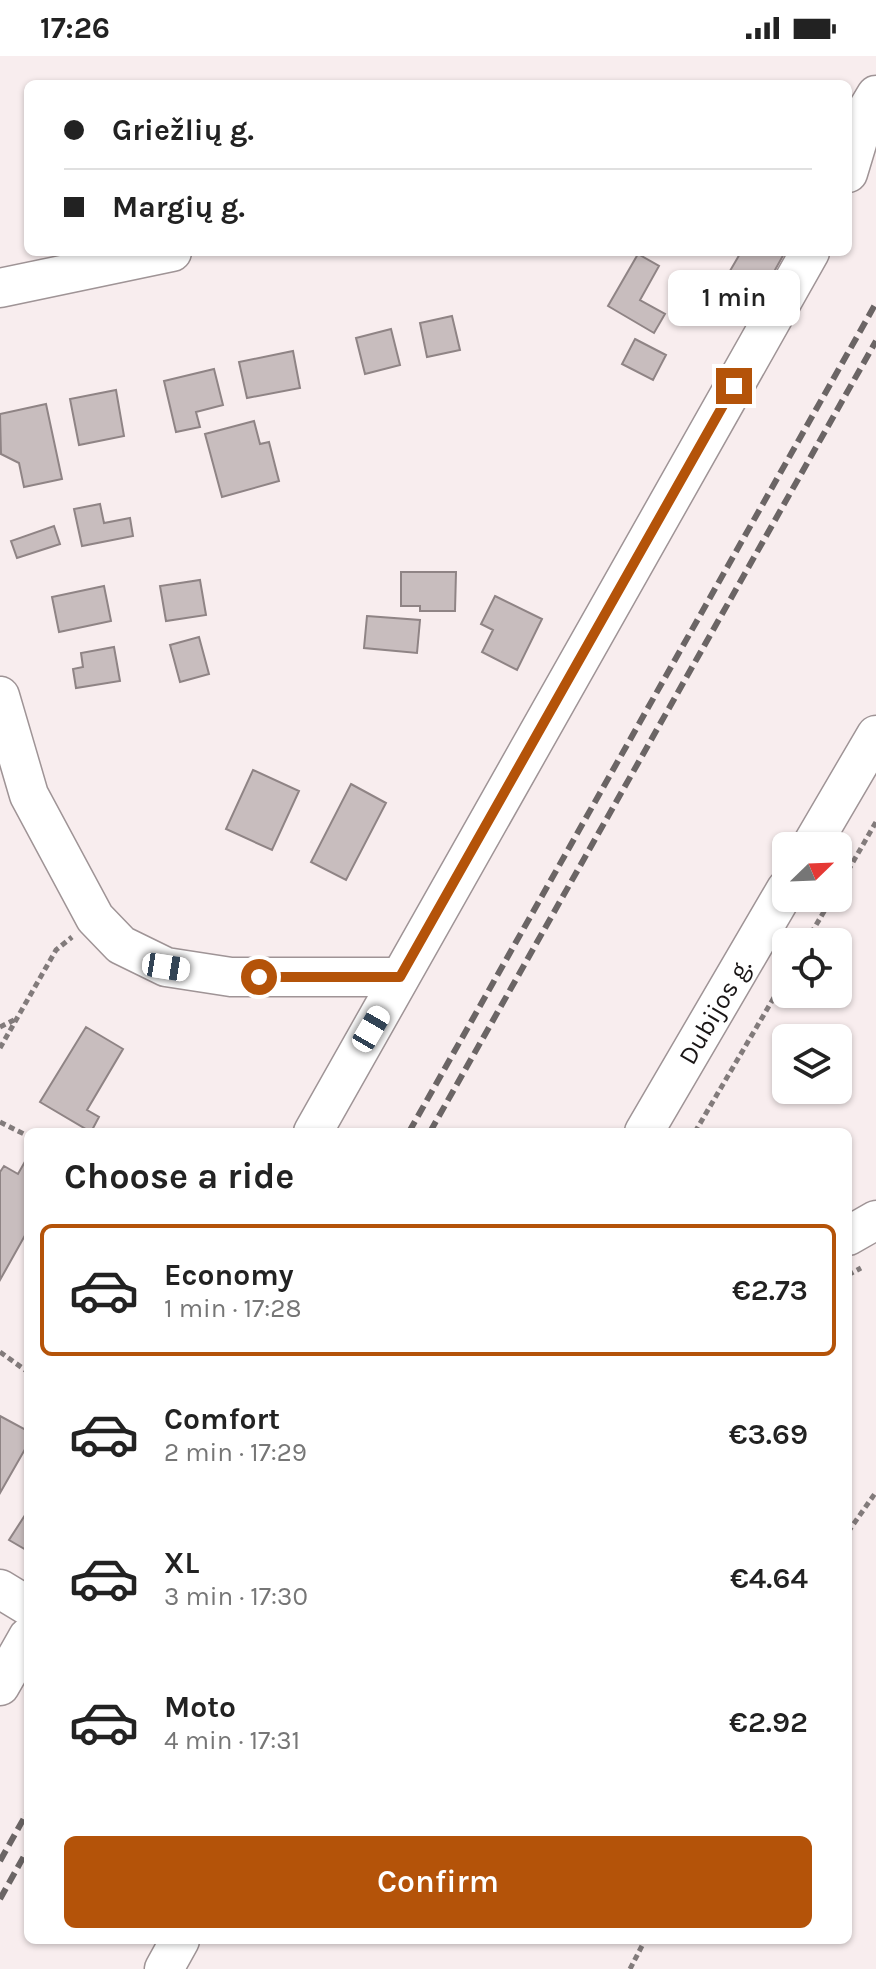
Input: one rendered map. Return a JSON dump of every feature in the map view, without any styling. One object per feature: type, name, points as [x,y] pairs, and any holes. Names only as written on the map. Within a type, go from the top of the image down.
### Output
[{"type":"street","points":[[852,156],[864,106]]},
{"type":"street","points":[[0,288],[153,256]]},
{"type":"street","points":[[315,1128],[808,256]]},
{"type":"street","points":[[0,696],[29,795],[95,918],[121,945],[166,967],[231,977],[400,977]]},
{"type":"street","points":[[819,832],[876,735]]},
{"type":"street","name":"Dubijos g.","points":[[646,1128],[773,912]]},
{"type":"street","points":[[852,1234],[876,1220]]},
{"type":"street","points":[[0,1589],[24,1604]]},
{"type":"street","points":[[0,1686],[24,1644]]},
{"type":"street","points":[[164,1969],[178,1944]]},
{"type":"path","points":[[852,864],[876,822]]},
{"type":"path","points":[[0,1048],[56,950],[95,918]]},
{"type":"path","points":[[697,1128],[772,1001]]},
{"type":"path","points":[[0,1027],[15,1019]]},
{"type":"path","points":[[0,1122],[24,1134]]},
{"type":"path","points":[[0,1352],[24,1369]]},
{"type":"path","points":[[852,1526],[876,1492]]},
{"type":"path","points":[[630,1969],[643,1944]]},
{"type":"building","points":[[637,256],[659,266],[640,300],[665,314],[654,333],[608,306]]},
{"type":"building","points":[[739,256],[783,256],[761,295],[727,276]]},
{"type":"building","points":[[452,316],[460,350],[427,357],[420,323]]},
{"type":"building","points":[[391,329],[400,365],[365,374],[356,338]]},
{"type":"building","points":[[635,339],[666,355],[653,380],[622,364]]},
{"type":"building","points":[[293,351],[300,388],[247,398],[239,362]]},
{"type":"building","points":[[214,369],[223,405],[196,412],[200,427],[176,432],[164,381]]},
{"type":"building","points":[[116,390],[124,436],[79,445],[70,399]]},
{"type":"building","points":[[46,404],[62,479],[24,487],[19,463],[1,454],[0,414]]},
{"type":"building","points":[[254,421],[260,444],[269,442],[279,481],[222,497],[205,434]]},
{"type":"building","points":[[100,504],[104,523],[130,518],[133,536],[82,546],[74,509]]},
{"type":"building","points":[[54,526],[60,544],[17,558],[11,541]]},
{"type":"building","points":[[401,572],[456,572],[455,611],[420,611],[420,606],[401,606]]},
{"type":"building","points":[[200,580],[206,615],[166,621],[160,586]]},
{"type":"building","points":[[104,586],[111,621],[59,632],[52,597]]},
{"type":"building","points":[[495,596],[542,619],[517,670],[482,652],[493,630],[481,624]]},
{"type":"building","points":[[367,616],[420,620],[417,653],[364,648]]},
{"type":"building","points":[[199,637],[209,674],[180,682],[170,645]]},
{"type":"building","points":[[114,647],[120,681],[76,688],[73,669],[83,667],[81,653]]},
{"type":"building","points":[[253,770],[299,791],[272,850],[226,829]]},
{"type":"building","points":[[351,784],[386,803],[346,880],[311,862]]},
{"type":"building","points":[[86,1027],[123,1049],[87,1110],[99,1117],[93,1128],[84,1128],[40,1102]]},
{"type":"building","points":[[24,1163],[24,1237],[0,1280],[0,1172],[4,1166],[18,1174]]},
{"type":"building","points":[[0,1416],[24,1429],[24,1451],[0,1493]]},
{"type":"building","points":[[24,1517],[24,1549],[9,1540]]},
{"type":"railway","points":[[411,1128],[876,303]]},
{"type":"railway","points":[[432,1128],[876,341]]},
{"type":"railway","points":[[0,1861],[24,1818]]},
{"type":"railway","points":[[0,1899],[24,1856]]},
{"type":"route","points":[[259,977],[400,977],[734,386]]}]
